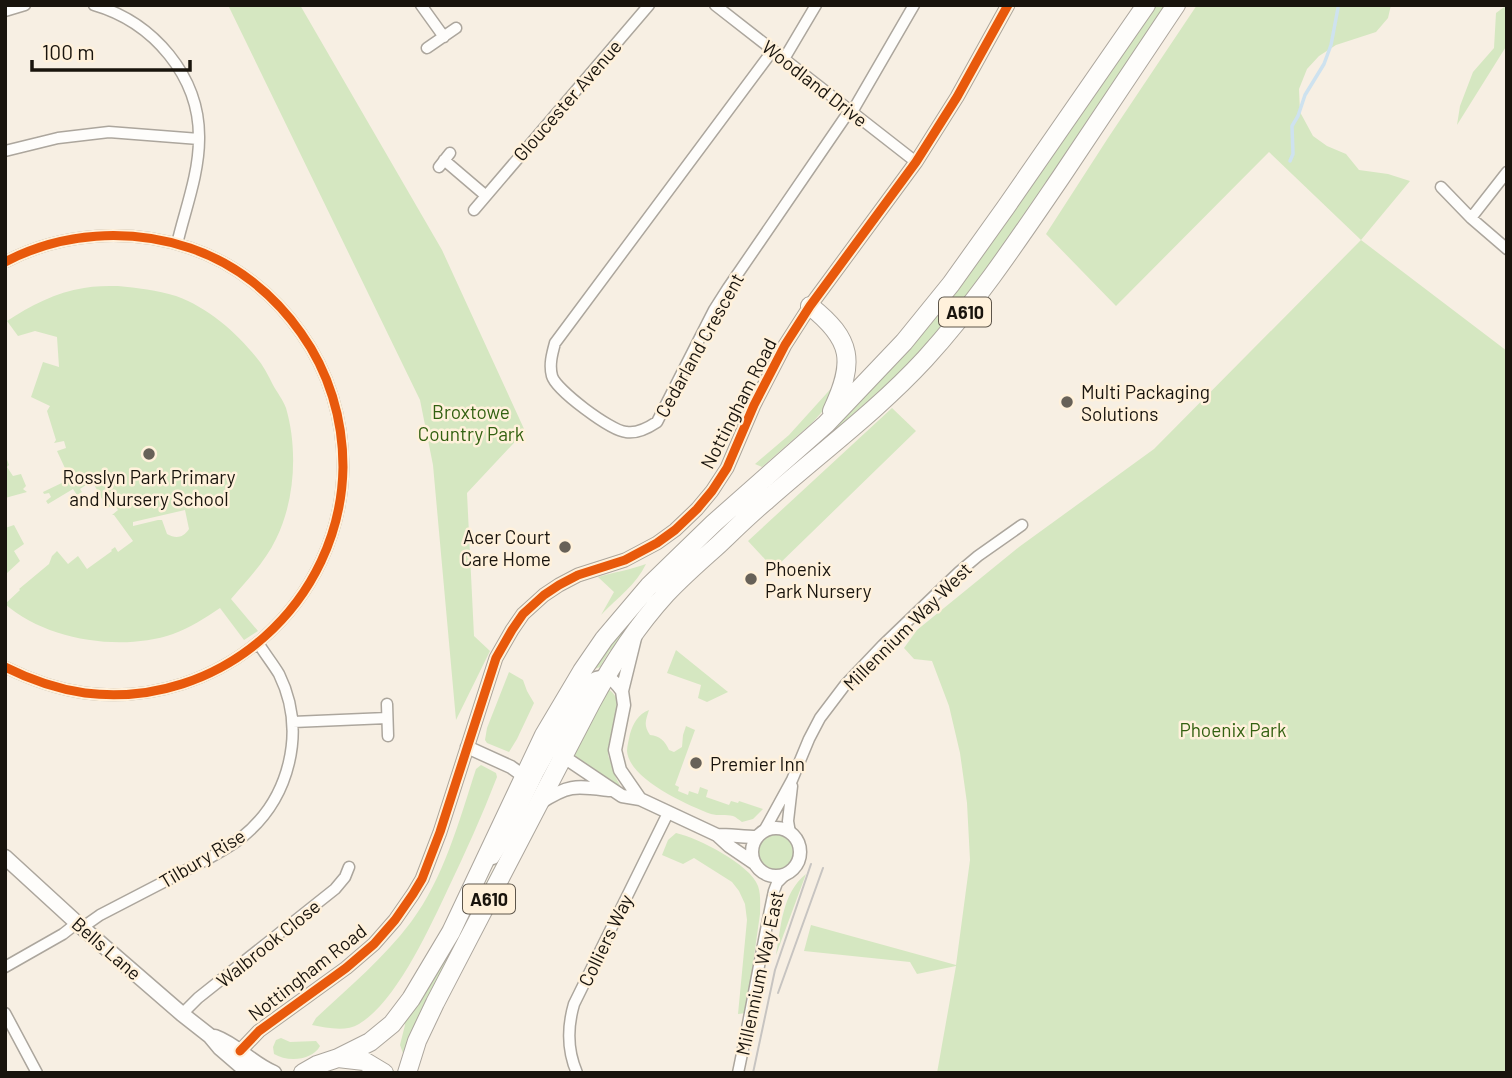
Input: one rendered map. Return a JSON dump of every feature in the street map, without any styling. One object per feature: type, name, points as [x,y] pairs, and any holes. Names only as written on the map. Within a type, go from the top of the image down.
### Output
[{"type":"highway","name":"A610","points":[[407,1073],[417,1041],[534,789],[582,671],[604,639],[649,586],[714,523],[826,424],[904,342],[951,284],[1146,5]]},
{"type":"highway","name":"A610","points":[[303,1073],[370,1042],[392,1024],[431,968],[471,890],[534,789],[553,746],[637,630],[666,594],[695,566],[766,500],[886,397],[956,323],[1023,233],[1176,5]]},
{"type":"highway","points":[[810,306],[829,321],[844,345],[847,358],[844,384],[826,424]]},
{"type":"highway","points":[[847,358],[867,369],[880,368]]},
{"type":"highway","points":[[338,1059],[364,1061],[384,1073]]},
{"type":"main road","name":"Bells Lane","points":[[5,857],[249,1073]]},
{"type":"main road","name":"Bells Lane","points":[[210,1036],[226,1041],[274,1073]]},
{"type":"street","points":[[5,11],[25,5]]},
{"type":"street","points":[[94,5],[119,15],[140,28],[165,49],[183,74],[196,111],[200,139],[195,173],[177,244]]},
{"type":"street","points":[[421,5],[444,37]]},
{"type":"street","name":"Gloucester Avenue","points":[[474,210],[649,5]]},
{"type":"street","name":"Woodland Drive","points":[[715,5],[916,162]]},
{"type":"street","points":[[784,59],[816,5]]},
{"type":"street","points":[[851,111],[914,5]]},
{"type":"street","name":"Nottingham Road","points":[[240,1051],[258,1031],[346,968],[366,950],[395,920],[422,879],[440,832],[496,658],[523,614],[559,585],[588,571],[625,559],[657,543],[675,530],[712,491],[727,468],[754,405],[785,345],[810,306],[916,162],[957,97],[1008,5]]},
{"type":"street","points":[[427,48],[456,28]]},
{"type":"street","name":"Cedarland Crescent","points":[[773,50],[555,344],[551,366],[553,379],[561,390],[595,416],[625,433],[649,428],[657,422],[714,310],[851,111]]},
{"type":"street","points":[[5,151],[58,138],[108,132],[200,139]]},
{"type":"street","points":[[444,160],[485,195]]},
{"type":"street","points":[[1471,218],[1507,172]]},
{"type":"street","points":[[1441,187],[1507,249]]},
{"type":"street","points":[[5,262],[47,245],[90,236],[112,235],[144,237],[177,244],[233,268],[281,307],[307,340],[329,386],[338,416],[342,447],[338,509],[331,539],[314,576],[284,618],[258,643],[223,667],[179,685],[133,694],[86,693],[43,684],[5,667]]},
{"type":"street","name":"Millennium Way West","points":[[761,834],[792,780],[820,718],[845,685],[960,572],[1022,525]]},
{"type":"street","points":[[637,630],[622,691],[624,705],[615,750],[620,770],[640,799]]},
{"type":"street","name":"Tilbury Rise","points":[[5,967],[232,845],[257,823],[273,802],[285,777],[292,751],[293,722],[287,696],[277,672],[258,643]]},
{"type":"street","points":[[605,677],[622,691]]},
{"type":"street","points":[[387,704],[388,736]]},
{"type":"street","points":[[293,722],[387,718]]},
{"type":"street","points":[[553,746],[622,796],[640,799],[717,835],[768,875],[785,875],[796,866],[800,853],[799,844],[790,833],[778,828],[739,838],[717,835]]},
{"type":"street","points":[[467,747],[506,765],[534,789],[551,796],[573,787],[612,790]]},
{"type":"street","name":"Millennium Way West","points":[[790,833],[788,821],[792,780]]},
{"type":"street","name":"Colliers Way","points":[[577,1073],[569,1041],[574,1004],[668,813]]},
{"type":"street","points":[[754,863],[752,850],[761,834]]},
{"type":"street","name":"Walbrook Close","points":[[182,1014],[198,998],[335,890],[349,867]]},
{"type":"street","name":"Millennium Way East","points":[[738,1073],[774,891],[785,875]]},
{"type":"street","points":[[5,1013],[37,1073]]},
{"type":"green space","name":"Broxtowe Country Park","points":[[228,5],[300,5],[442,250],[525,431],[467,493],[474,636],[490,651],[456,720],[433,465],[420,400]]},
{"type":"green space","points":[[1152,5],[1168,5],[998,259],[940,335],[613,651],[610,650],[600,667],[592,670],[591,667],[672,572],[874,384]]},
{"type":"green space","points":[[1197,5],[1391,5],[1388,18],[1376,32],[1336,45],[1319,56],[1307,69],[1299,89],[1300,112],[1313,136],[1346,154],[1359,170],[1388,174],[1410,181],[1361,240],[1269,152],[1116,306],[1046,234]]},
{"type":"green space","points":[[1507,5],[1507,45],[1457,125],[1460,106],[1473,72],[1494,48],[1496,13]]},
{"type":"green space","name":"Phoenix Park","points":[[1361,240],[1507,351],[1507,1073],[937,1073],[956,966],[917,974],[910,962],[804,951],[811,925],[956,965],[970,860],[967,803],[960,753],[949,706],[932,661],[914,659],[904,648],[917,630],[1019,547],[1154,449]]},
{"type":"green space","name":"Rosslyn Park Primary and Nursery School","points":[[114,286],[169,294],[188,301],[220,321],[259,360],[286,408],[293,457],[291,492],[287,508],[272,547],[231,599],[258,631],[244,640],[220,608],[173,634],[131,642],[108,642],[62,634],[22,616],[5,604],[49,564],[57,551],[68,564],[78,556],[87,569],[115,547],[118,552],[133,541],[112,515],[118,510],[114,504],[107,508],[92,481],[80,489],[82,492],[77,495],[73,489],[48,504],[46,501],[51,497],[49,493],[43,492],[70,479],[57,451],[66,448],[64,441],[54,443],[56,440],[47,411],[50,406],[31,397],[43,362],[59,367],[57,337],[35,331],[18,336],[7,321],[53,296],[88,287]],"holes":[[[185,510],[189,529],[182,536],[176,537],[167,534],[162,520],[133,526],[133,522]]]},
{"type":"green space","points":[[836,383],[830,403],[812,423],[762,467],[755,464],[789,435]]},
{"type":"green space","points":[[892,408],[916,431],[774,569],[748,541]]},
{"type":"green space","points":[[5,454],[9,465],[7,467],[13,476],[21,474],[26,486],[23,489],[27,492],[5,498]]},
{"type":"green space","points":[[14,525],[24,544],[14,551],[20,561],[6,574],[5,528]]},
{"type":"green space","points":[[646,564],[632,585],[601,615],[614,592],[598,577]]},
{"type":"green space","points":[[676,650],[728,692],[707,702],[698,698],[701,685],[667,673]]},
{"type":"green space","points":[[509,672],[523,680],[534,703],[509,752],[485,740],[487,728]]},
{"type":"green space","points":[[606,688],[615,695],[619,705],[608,755],[622,789],[572,754]]},
{"type":"green space","points":[[649,710],[646,728],[650,735],[662,740],[669,750],[674,752],[682,747],[686,726],[695,730],[675,785],[679,787],[678,791],[688,795],[689,791],[698,794],[700,787],[708,790],[706,797],[729,805],[731,801],[739,801],[763,809],[753,819],[742,822],[733,816],[714,815],[701,810],[648,781],[630,761],[627,751],[634,723]]},
{"type":"green space","points":[[481,765],[496,773],[497,777],[440,907],[410,964],[386,999],[373,1014],[359,1024],[342,1029],[312,1025],[316,1018],[389,948],[423,905],[442,868],[476,769]]},
{"type":"green space","points":[[676,833],[710,846],[734,861],[745,869],[758,886],[760,914],[746,1013],[738,1014],[747,920],[745,904],[732,882],[694,858],[683,864],[662,855],[668,840]]},
{"type":"green space","points":[[776,834],[789,839],[794,852],[789,865],[776,870],[763,865],[758,852],[763,839]]},
{"type":"green space","points":[[511,835],[514,836],[404,1056],[400,1045],[405,1025],[403,1021],[460,930]]},
{"type":"green space","points":[[806,874],[776,955],[787,901]]},
{"type":"green space","points":[[281,1038],[290,1042],[316,1041],[320,1046],[311,1055],[299,1059],[279,1057],[274,1054],[273,1047],[276,1040]]},
{"type":"waterway","points":[[1290,161],[1293,154],[1292,126],[1305,95],[1324,64],[1331,45],[1338,8]]},
{"type":"tram line","points":[[753,1073],[775,970],[811,864]]},
{"type":"tram line","points":[[778,993],[823,868]]},
{"type":"cycle path","points":[[240,1051],[259,1031],[346,968],[374,944],[413,894],[422,879],[440,832],[496,658],[523,614],[559,585],[578,575],[625,560],[657,543],[675,530],[712,491],[727,468],[754,405],[785,345],[810,306],[916,162],[957,97],[1008,5]]},
{"type":"cycle path","points":[[5,262],[49,244],[96,236],[120,236],[190,248],[238,271],[279,305],[311,348],[327,380],[337,414],[343,467],[337,516],[321,562],[296,602],[264,637],[226,665],[182,684],[135,694],[75,691],[44,683],[5,667]]},
{"type":"place","name":"Multi Packaging Solutions","points":[[1067,402]]},
{"type":"place","name":"Rosslyn Park Primary and Nursery School","points":[[149,454]]},
{"type":"place","name":"Acer Court Care Home","points":[[565,547]]},
{"type":"place","name":"Phoenix Park Nursery","points":[[751,579]]},
{"type":"place","name":"Premier Inn","points":[[696,763]]}]
